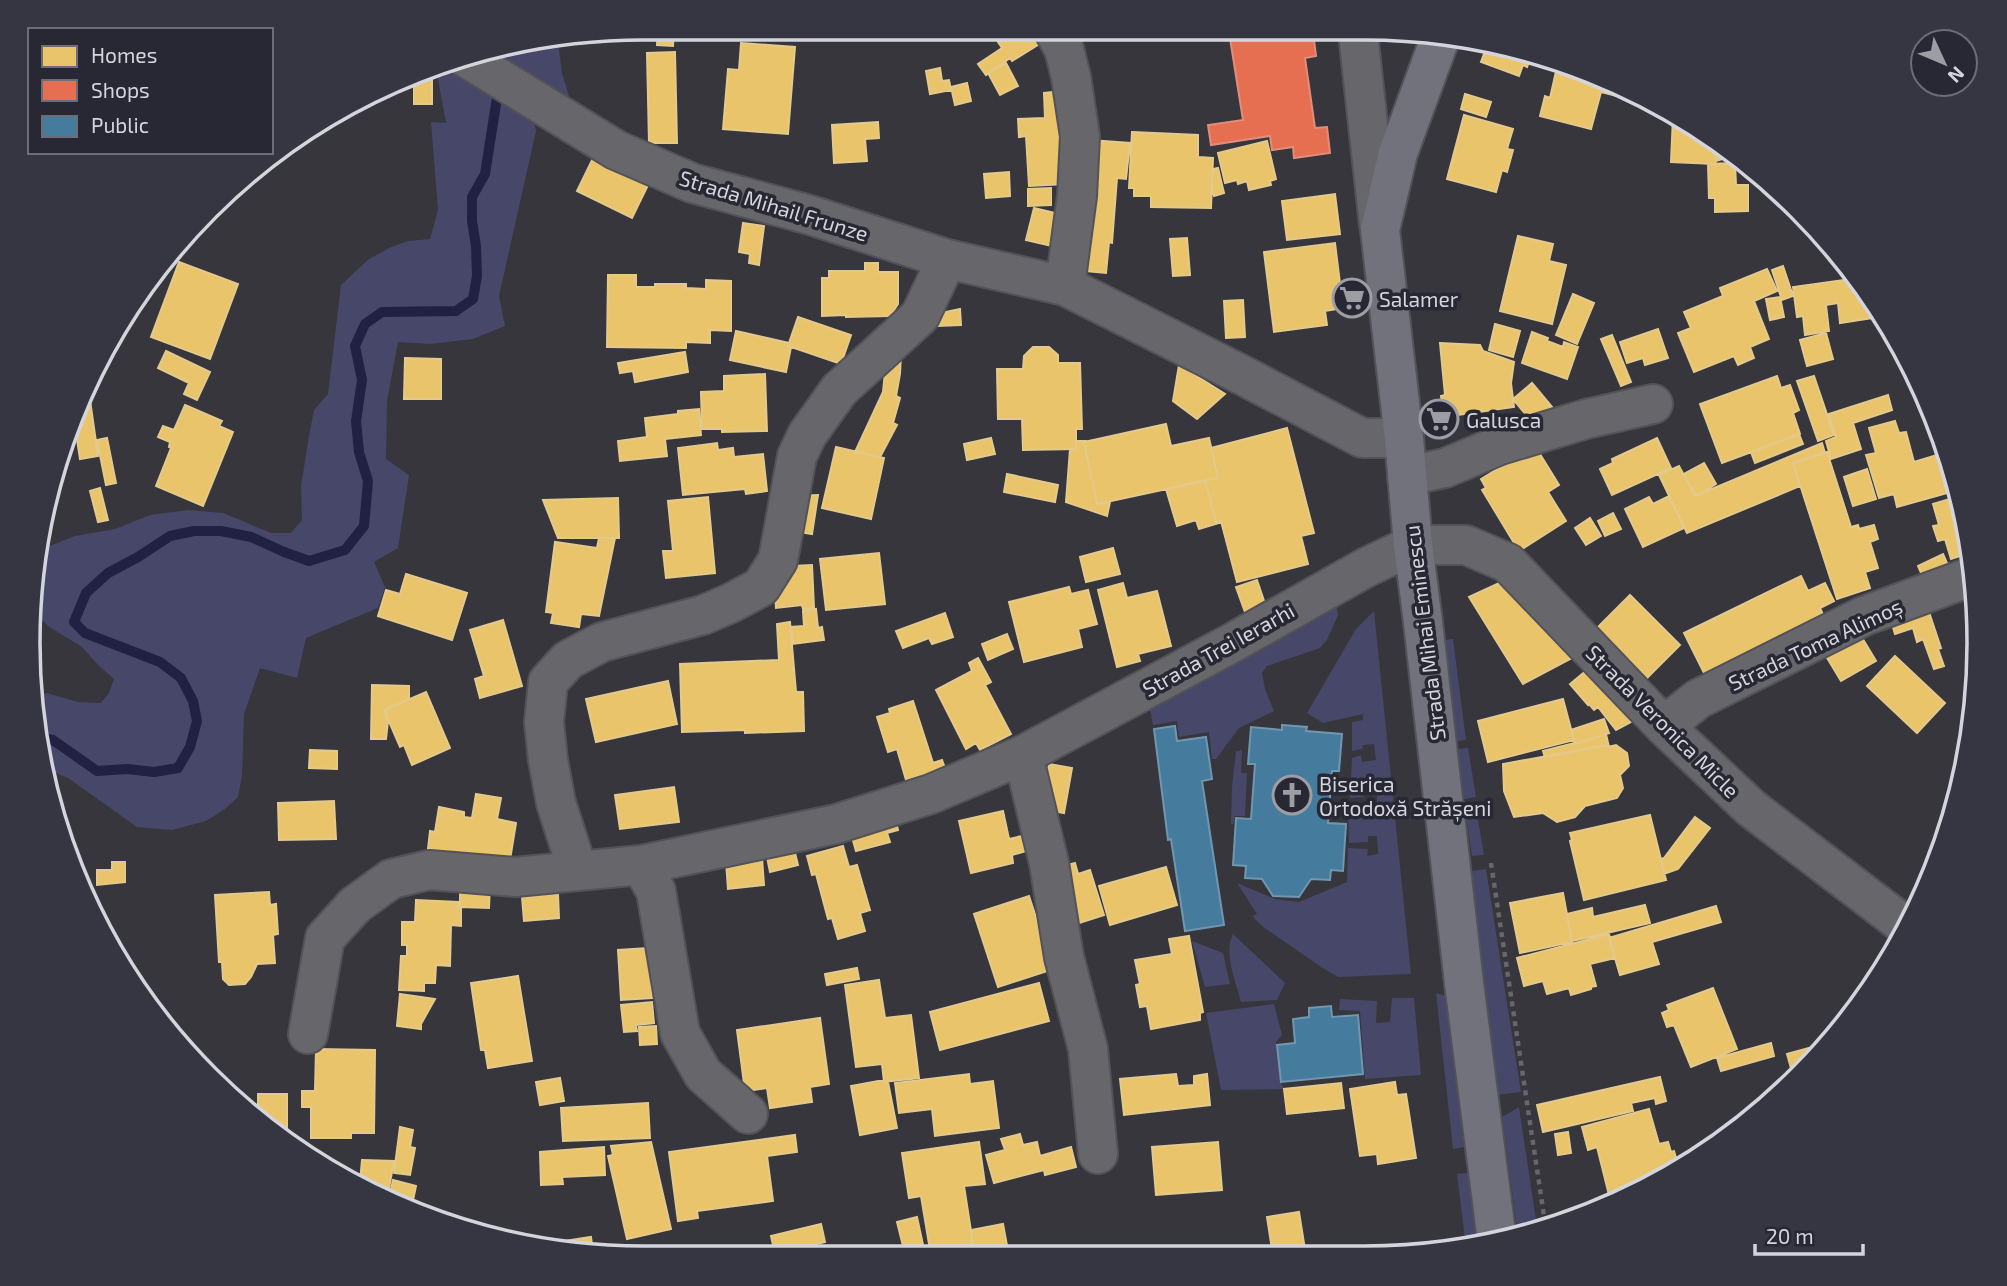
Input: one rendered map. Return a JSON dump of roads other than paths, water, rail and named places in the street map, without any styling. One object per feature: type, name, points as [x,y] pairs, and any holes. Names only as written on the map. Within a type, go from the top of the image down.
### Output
[{"type":"main road","name":"Strada Mihai Eminescu","points":[[1438,45],[1398,153],[1380,230],[1404,438],[1413,545],[1496,1231]]},
{"type":"street","points":[[1059,40],[1069,68],[1080,136],[1077,196],[1065,286]]},
{"type":"street","points":[[1359,40],[1380,230]]},
{"type":"street","name":"Strada Mihail Frunze","points":[[476,64],[616,150],[692,183],[810,215],[947,259],[1065,286],[1362,438],[1404,438]]},
{"type":"street","points":[[578,871],[556,803],[548,760],[544,722],[548,682],[568,660],[602,642],[703,615],[761,587],[778,560],[797,456],[807,435],[839,390],[920,316],[947,259]]},
{"type":"street","points":[[1407,476],[1446,468],[1500,446],[1586,419],[1653,404]]},
{"type":"street","name":"Strada Trei Ierarhi","points":[[308,1034],[325,938],[355,905],[391,879],[429,870],[515,877],[640,865],[835,824],[931,794],[1023,755],[1365,568],[1413,545]]},
{"type":"street","name":"Strada Veronica Micle","points":[[1413,545],[1466,545],[1508,563],[1664,726],[1751,808],[1899,921]]},
{"type":"street","name":"Strada Toma Alimoș","points":[[1664,726],[1698,699],[1864,616],[1963,580]]},
{"type":"street","points":[[1023,755],[1049,863],[1064,957],[1088,1049],[1098,1154]]},
{"type":"street","points":[[640,865],[656,891],[680,1033],[703,1074],[748,1114]]},
{"type":"waterway","points":[[48,739],[97,771],[127,769],[154,772],[178,768],[190,747],[197,721],[193,701],[181,678],[160,662],[85,633],[74,622],[86,593],[108,573],[170,536],[194,531],[221,531],[251,537],[309,561],[345,550],[364,526],[368,481],[359,452],[356,421],[362,380],[355,346],[365,324],[382,312],[456,311],[473,299],[477,276],[472,197],[485,174],[499,85]]},
{"type":"place","name":"Salamer","points":[[1352,298]]},
{"type":"place","name":"Galusca","points":[[1439,419]]},
{"type":"place","name":"Biserica Ortodoxă Strășeni","points":[[1292,795]]}]
